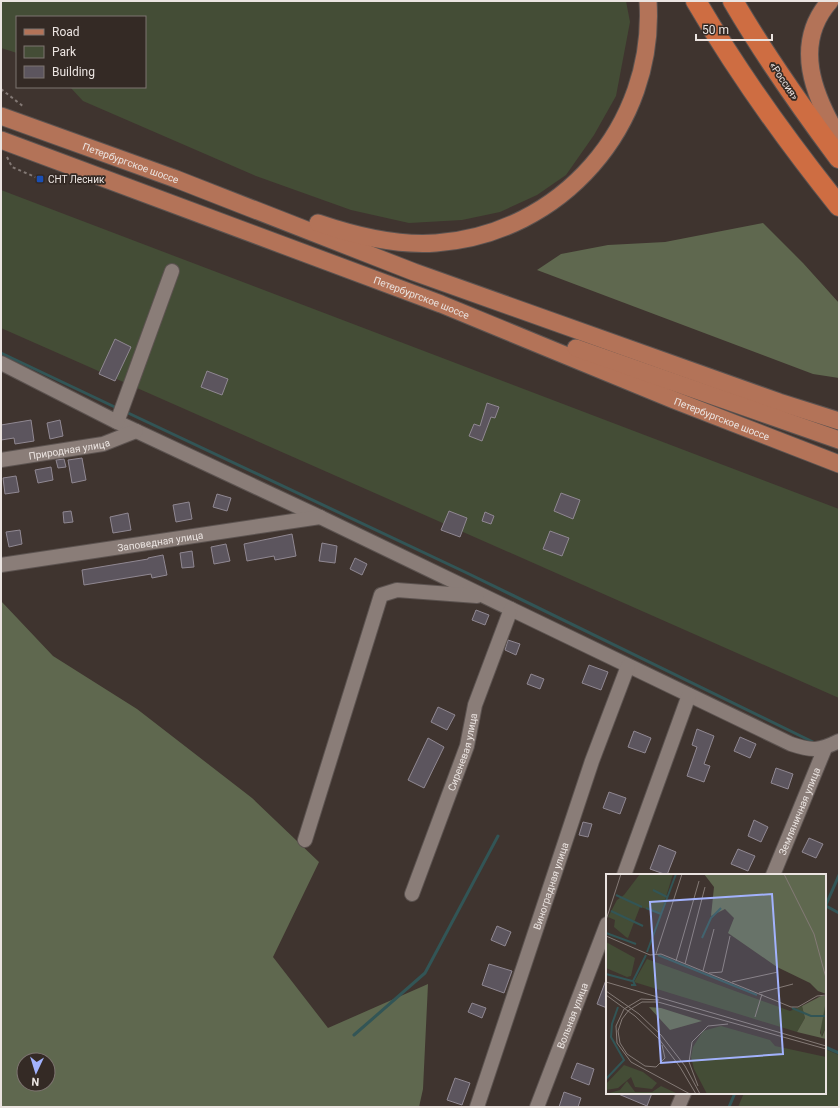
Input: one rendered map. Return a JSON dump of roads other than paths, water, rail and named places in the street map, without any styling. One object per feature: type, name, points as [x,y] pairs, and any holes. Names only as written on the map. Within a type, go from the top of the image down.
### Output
[{"type":"highway","points":[[696,1],[750,87],[790,144],[839,206]]},
{"type":"highway","name":"«Россия»","points":[[733,1],[774,67],[839,158]]},
{"type":"main road","points":[[176,179],[336,229],[384,240],[436,243],[471,238],[504,228],[535,212],[564,193],[589,169],[611,142],[628,111],[640,79],[649,28],[648,1]]},
{"type":"main road","points":[[830,1],[822,12],[813,30],[809,61],[816,93],[839,138]]},
{"type":"main road","name":"Петербургское шоссе","points":[[1,116],[176,179],[414,272],[779,402],[839,421]]},
{"type":"main road","name":"Петербургское шоссе","points":[[1,140],[441,304],[674,400],[839,464]]},
{"type":"main road","points":[[441,304],[495,318],[730,403],[839,440]]},
{"type":"street","points":[[120,414],[172,271]]},
{"type":"street","points":[[1,363],[120,414],[136,431],[320,517],[791,744],[808,750],[825,748],[839,741]]},
{"type":"street","name":"Природная улица","points":[[1,460],[103,444],[136,431]]},
{"type":"street","name":"Заповедная улица","points":[[1,565],[320,517]]},
{"type":"street","points":[[305,840],[381,595],[397,590],[485,597]]},
{"type":"street","name":"Сиреневая улица","points":[[412,894],[467,746],[476,705],[511,609]]},
{"type":"street","name":"Виноградная улица","points":[[478,1107],[592,762],[628,666]]},
{"type":"street","points":[[624,874],[689,695]]},
{"type":"street","name":"Земляничная улица","points":[[773,874],[825,748]]},
{"type":"street","name":"Вольная улица","points":[[537,1107],[606,927]]},
{"type":"street","points":[[678,1107],[684,1094]]},
{"type":"waterway","points":[[1,353],[119,409]]},
{"type":"waterway","points":[[126,412],[467,573],[815,743]]},
{"type":"waterway","points":[[354,1035],[425,973],[498,836]]},
{"type":"waterway","points":[[826,905],[839,875]]},
{"type":"waterway","points":[[826,906],[839,913]]},
{"type":"waterway","points":[[826,1047],[839,1053]]},
{"type":"waterway","points":[[729,1107],[735,1094]]},
{"type":"place","name":"СНТ Лесник","points":[[40,179]]}]
